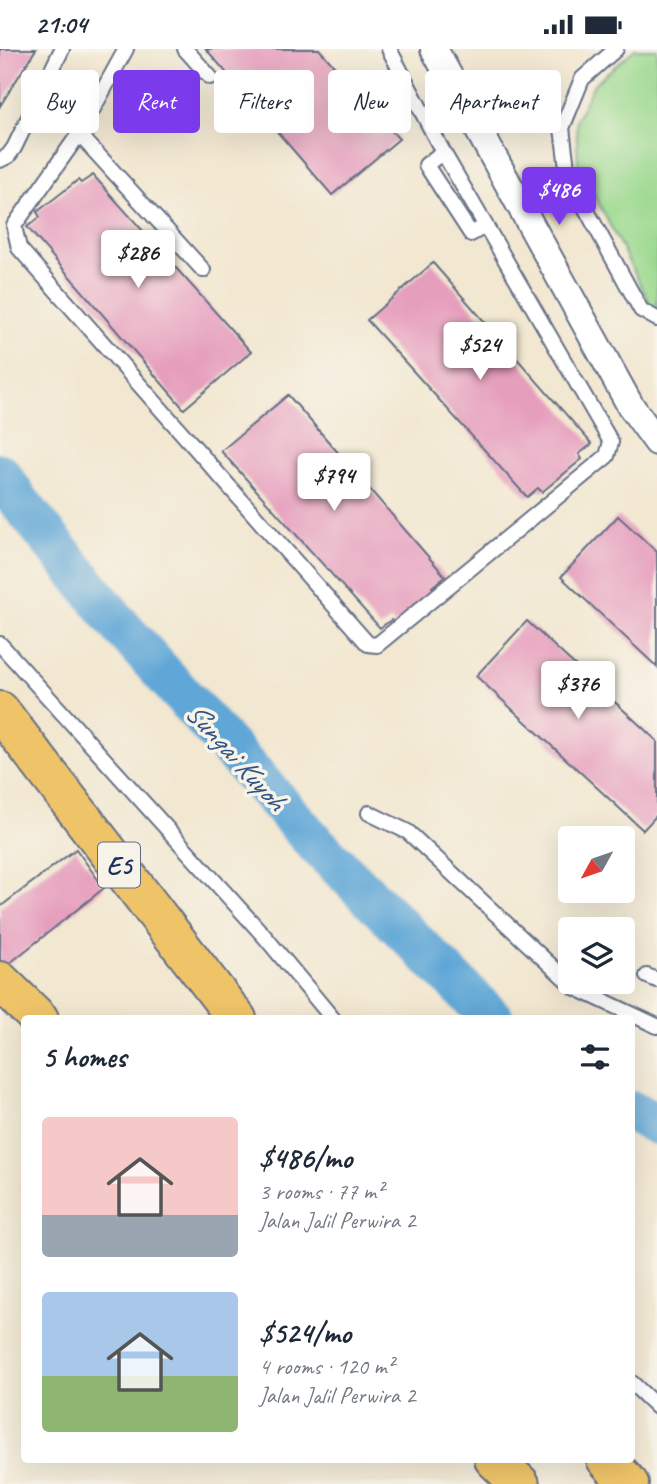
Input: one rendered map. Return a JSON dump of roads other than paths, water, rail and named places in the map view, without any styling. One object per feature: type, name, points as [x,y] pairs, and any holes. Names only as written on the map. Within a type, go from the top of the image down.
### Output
[{"type":"highway","name":"E5","points":[[0,711],[234,1015]]},
{"type":"highway","points":[[0,981],[35,1015]]},
{"type":"highway","points":[[498,1463],[520,1484]]},
{"type":"highway","points":[[610,1463],[629,1484]]},
{"type":"street","points":[[434,49],[630,405],[654,431]]},
{"type":"lane","points":[[0,160],[8,156],[14,148],[62,49]]},
{"type":"lane","points":[[126,49],[79,134],[14,226],[19,248],[368,644],[377,645],[607,456],[611,442],[443,152],[389,49]]},
{"type":"lane","points":[[185,49],[210,77]]},
{"type":"lane","points":[[617,49],[582,79],[562,128],[568,176],[640,310],[657,319]]},
{"type":"lane","points":[[79,134],[203,271]]},
{"type":"lane","points":[[443,152],[426,165],[471,234],[485,226]]},
{"type":"lane","points":[[0,644],[265,937],[330,1015]]},
{"type":"lane","points":[[369,813],[408,832],[574,987],[634,1015]]},
{"type":"lane","points":[[635,1016],[657,1026]]},
{"type":"lane","points":[[635,1386],[657,1408]]},
{"type":"waterway","name":"Sungai Kuyoh","points":[[0,474],[17,499],[122,628],[315,843],[489,1015]]},
{"type":"waterway","name":"Sungai Kuyoh","points":[[635,1113],[657,1124]]}]
